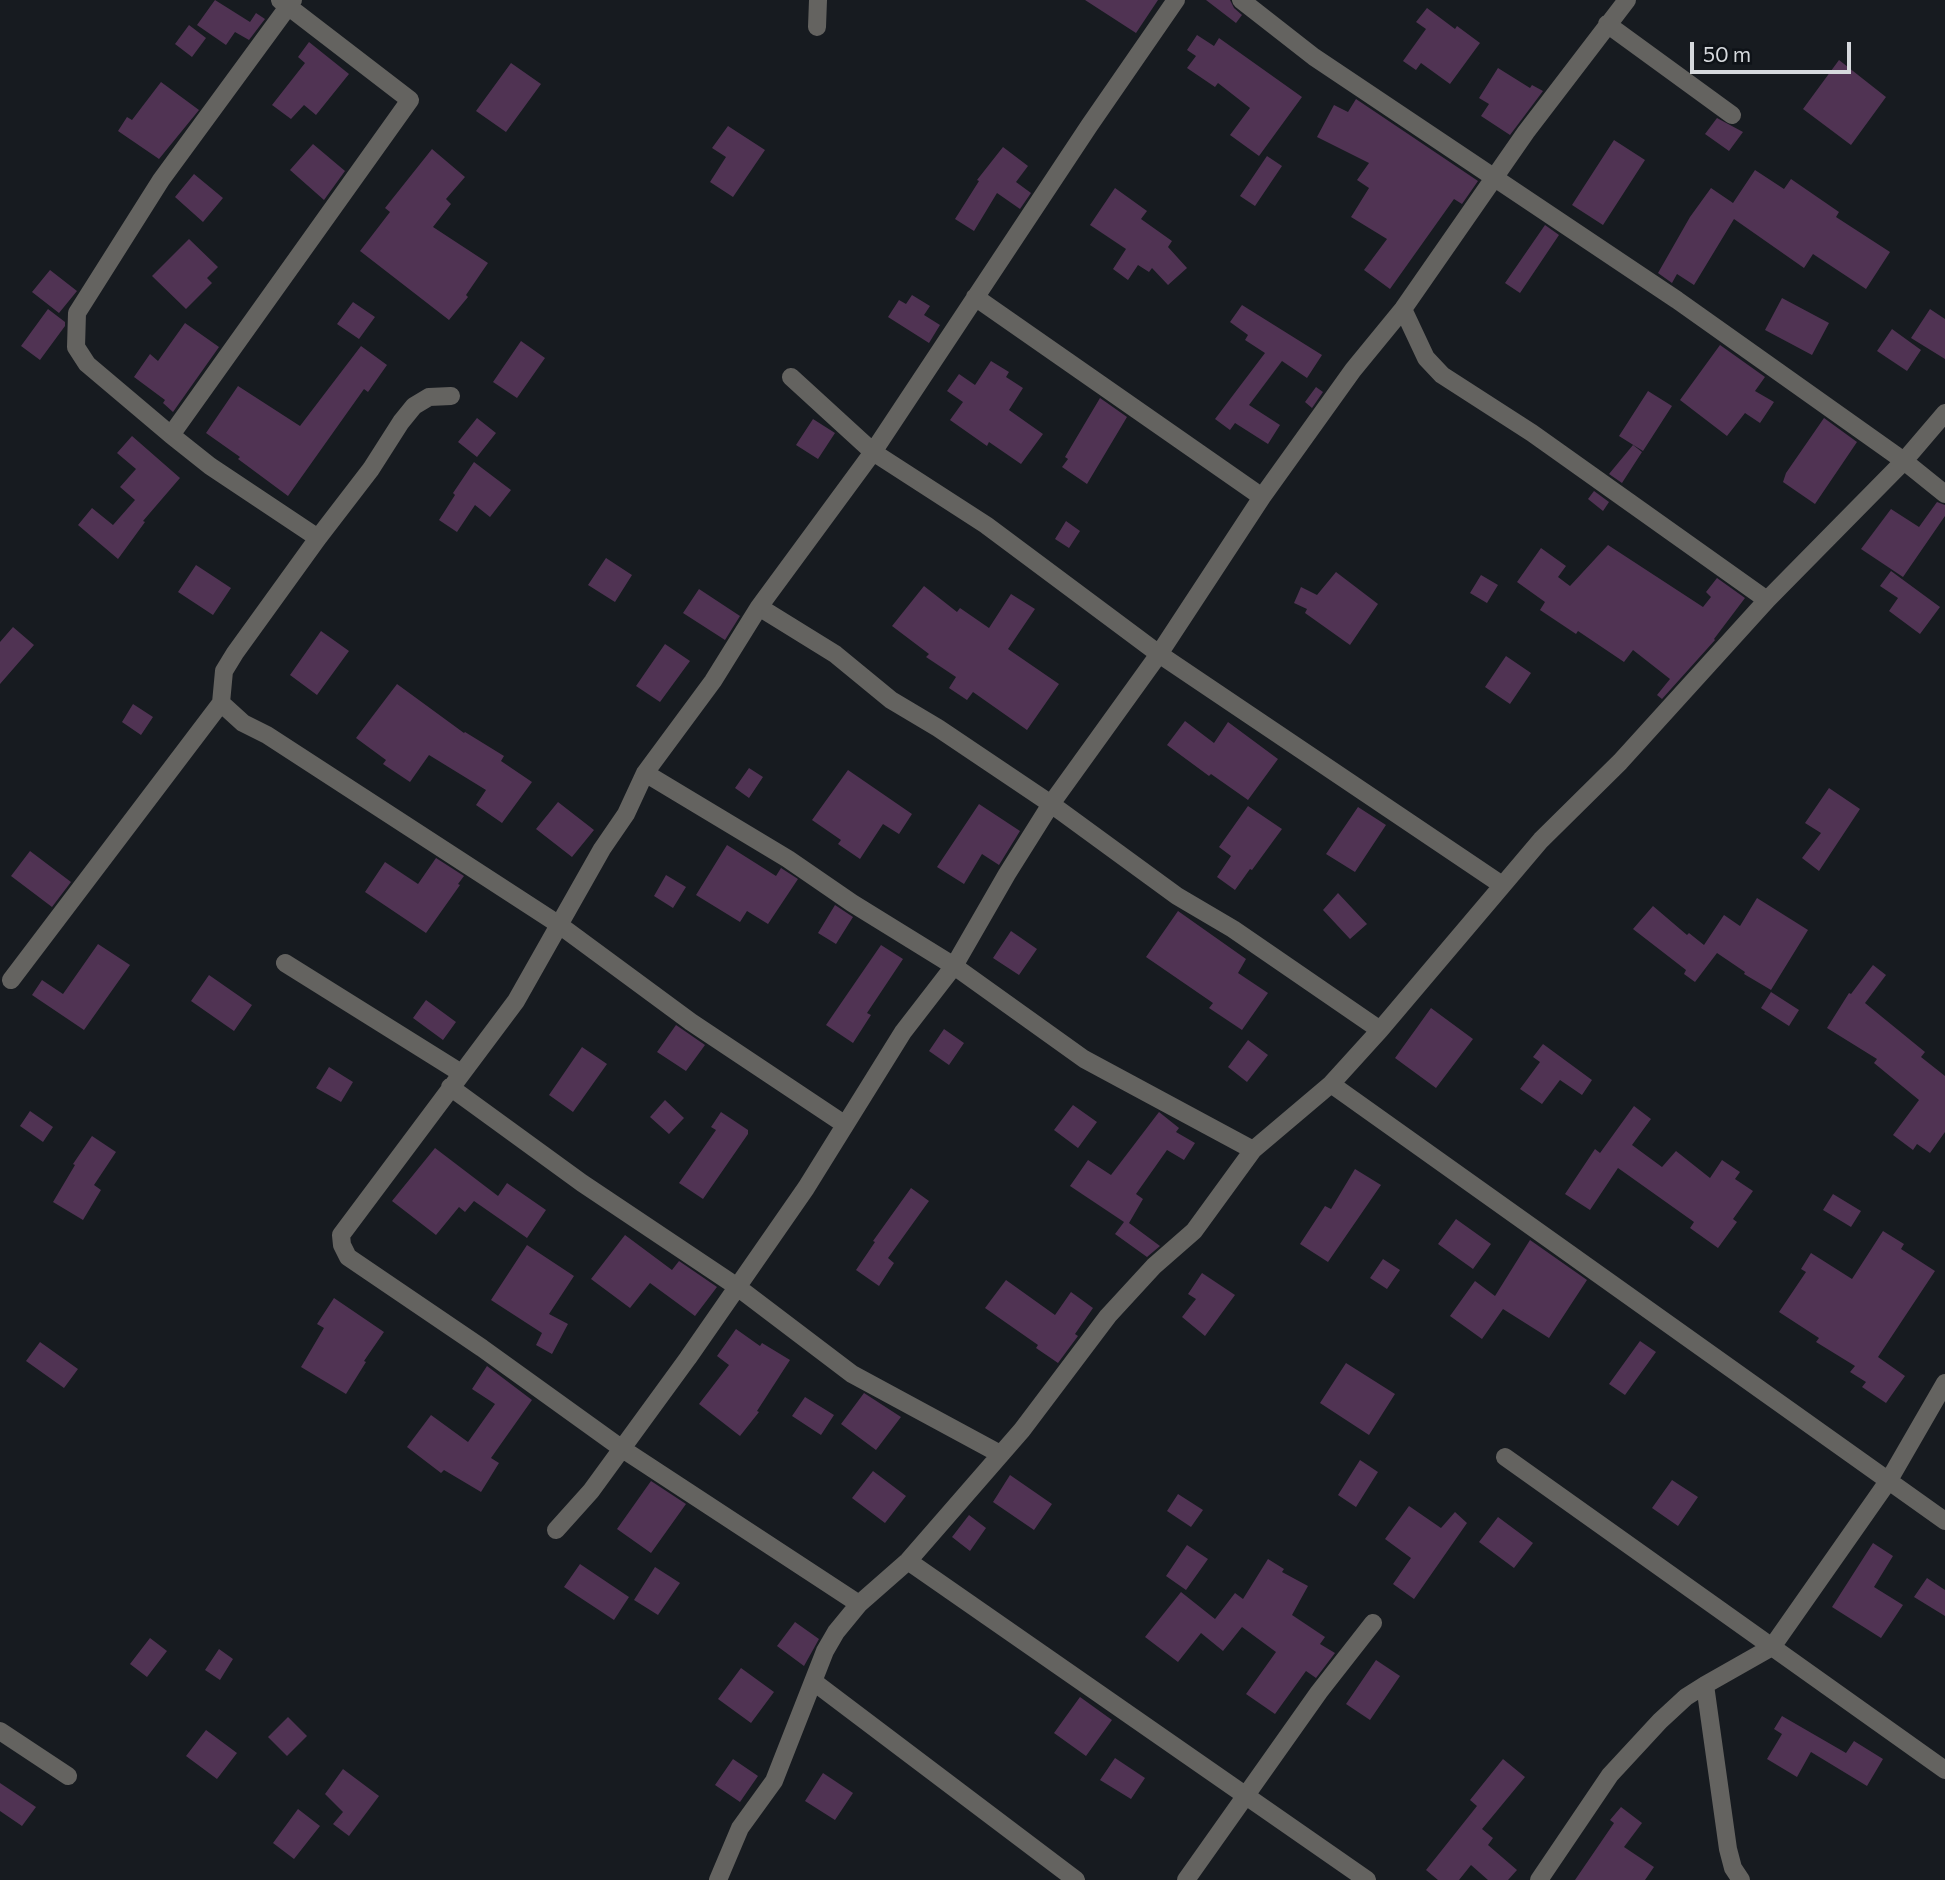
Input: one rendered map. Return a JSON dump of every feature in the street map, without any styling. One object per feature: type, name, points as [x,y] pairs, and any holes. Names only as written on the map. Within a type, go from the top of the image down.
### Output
[{"type":"street","points":[[817,27],[818,0]]},
{"type":"street","points":[[859,1604],[621,1448],[482,1348],[348,1257],[341,1235],[516,1001],[601,849],[626,814],[645,773],[713,681],[760,607],[873,452],[1176,0]]},
{"type":"street","points":[[1241,0],[1314,57],[1677,300],[1904,461],[1945,494]]},
{"type":"street","points":[[556,1530],[591,1491],[688,1359],[806,1188],[903,1032],[954,966],[1051,804],[1159,654],[1262,498],[1353,370],[1404,309],[1526,132],[1627,0]]},
{"type":"street","points":[[171,435],[410,100],[287,2],[161,180],[77,313],[76,347],[87,365],[171,435],[210,466],[318,538]]},
{"type":"street","points":[[1608,24],[1732,115]]},
{"type":"street","points":[[975,297],[1262,498]]},
{"type":"street","points":[[1404,309],[1426,358],[1442,374],[1532,433],[1767,600]]},
{"type":"street","points":[[791,377],[873,452],[986,525],[1159,654],[1502,885]]},
{"type":"street","points":[[11,980],[221,702],[224,671],[318,538],[371,469],[414,405],[429,397],[451,396]]},
{"type":"street","points":[[718,1880],[740,1828],[774,1781],[831,1641],[859,1604],[908,1560],[1022,1430],[1108,1316],[1154,1266],[1194,1231],[1253,1150],[1331,1084],[1541,840],[1620,762],[1767,600],[1904,461],[1945,414]]},
{"type":"street","points":[[760,607],[835,654],[891,700],[1051,804],[1177,896],[1233,929],[1380,1030]]},
{"type":"street","points":[[221,702],[243,723],[267,735],[558,924],[691,1022],[844,1124]]},
{"type":"street","points":[[645,773],[789,859],[852,903],[954,966],[1084,1059],[1253,1150]]},
{"type":"street","points":[[285,963],[456,1080],[582,1183],[736,1286],[852,1374],[1000,1454]]},
{"type":"street","points":[[1331,1084],[1945,1521]]},
{"type":"street","points":[[1539,1880],[1610,1775],[1660,1721],[1705,1685],[1772,1647],[1889,1480],[1945,1383]]},
{"type":"street","points":[[1505,1457],[1945,1770]]},
{"type":"street","points":[[908,1560],[1367,1880]]},
{"type":"street","points":[[1186,1880],[1319,1692],[1373,1623]]},
{"type":"street","points":[[814,1682],[1076,1880]]},
{"type":"street","points":[[1705,1685],[1728,1849],[1733,1868],[1741,1880]]},
{"type":"street","points":[[2,1736],[68,1776]]},
{"type":"building","points":[[215,0],[250,22],[256,13],[265,19],[249,40],[235,32],[226,45],[197,25]]},
{"type":"building","points":[[1085,0],[1158,0],[1136,33]]},
{"type":"building","points":[[1206,0],[1230,0],[1242,15],[1236,23]]},
{"type":"building","points":[[1427,8],[1480,43],[1450,84],[1421,63],[1416,70],[1403,61],[1426,29],[1416,22]]},
{"type":"building","points":[[189,25],[206,38],[192,57],[175,44]]},
{"type":"building","points":[[1197,35],[1214,46],[1219,38],[1302,97],[1259,156],[1230,135],[1250,108],[1218,83],[1215,87],[1187,68],[1196,56],[1187,50]]},
{"type":"building","points":[[309,42],[349,74],[316,115],[304,105],[291,119],[272,105],[305,63],[298,57]]},
{"type":"building","points":[[1839,60],[1886,97],[1851,145],[1803,109]]},
{"type":"building","points":[[511,63],[541,84],[506,132],[476,111]]},
{"type":"building","points":[[1498,68],[1530,88],[1532,85],[1543,91],[1510,135],[1481,116],[1489,104],[1479,98]]},
{"type":"building","points":[[161,82],[199,110],[159,159],[118,131],[127,117],[132,120]]},
{"type":"building","points":[[1356,99],[1478,181],[1462,204],[1454,199],[1390,289],[1364,270],[1387,239],[1351,217],[1369,188],[1357,180],[1369,163],[1317,137],[1334,105],[1348,112]]},
{"type":"building","points":[[1717,118],[1743,132],[1729,151],[1705,134]]},
{"type":"building","points":[[728,126],[765,150],[733,197],[710,182],[726,157],[712,148]]},
{"type":"building","points":[[1614,140],[1645,160],[1603,225],[1572,205]]},
{"type":"building","points":[[313,144],[345,171],[324,200],[290,170]]},
{"type":"building","points":[[1003,147],[1028,166],[1016,182],[1031,193],[1020,209],[997,193],[974,231],[955,219],[979,181],[977,180]]},
{"type":"building","points":[[432,149],[465,177],[446,199],[451,204],[433,227],[488,263],[466,295],[468,297],[449,320],[360,251],[390,212],[385,208]]},
{"type":"building","points":[[1267,156],[1282,166],[1255,206],[1240,196]]},
{"type":"building","points":[[1755,170],[1784,189],[1791,179],[1839,212],[1836,217],[1890,252],[1866,289],[1813,254],[1804,268],[1734,219],[1694,285],[1677,274],[1672,283],[1658,273],[1690,217],[1711,188],[1733,203]]},
{"type":"building","points":[[194,174],[223,198],[203,222],[175,197]]},
{"type":"building","points":[[1115,188],[1147,211],[1141,219],[1172,241],[1168,247],[1187,268],[1168,285],[1152,268],[1149,272],[1138,265],[1128,280],[1113,269],[1126,249],[1090,225]]},
{"type":"building","points":[[1545,225],[1559,235],[1520,293],[1505,283]]},
{"type":"building","points":[[189,239],[218,267],[207,278],[212,283],[186,309],[152,276]]},
{"type":"building","points":[[50,270],[77,291],[59,313],[32,292]]},
{"type":"building","points":[[912,295],[930,306],[924,315],[940,325],[929,343],[888,317],[899,300],[906,304]]},
{"type":"building","points":[[1782,298],[1829,323],[1812,355],[1765,330]]},
{"type":"building","points":[[353,302],[375,317],[359,339],[337,324]]},
{"type":"building","points":[[1242,305],[1322,355],[1307,378],[1282,361],[1249,405],[1280,425],[1268,444],[1235,423],[1230,430],[1215,419],[1265,353],[1245,340],[1248,335],[1230,322]]},
{"type":"building","points":[[48,309],[65,322],[65,326],[40,360],[21,346]]},
{"type":"building","points":[[1930,309],[1945,319],[1945,359],[1911,338]]},
{"type":"building","points":[[185,323],[219,347],[173,412],[163,403],[165,400],[134,377],[150,354],[158,361]]},
{"type":"building","points":[[1892,329],[1921,350],[1907,371],[1877,351]]},
{"type":"building","points":[[521,341],[545,358],[517,398],[493,382]]},
{"type":"building","points":[[1720,345],[1765,377],[1755,391],[1774,402],[1760,423],[1745,413],[1727,436],[1680,400]]},
{"type":"building","points":[[361,346],[387,365],[368,392],[364,389],[288,496],[206,433],[238,386],[300,426]]},
{"type":"building","points":[[991,361],[1009,372],[1006,377],[1023,388],[1009,410],[1043,434],[1021,464],[989,442],[987,446],[950,420],[963,402],[947,391],[959,374],[975,385]]},
{"type":"building","points":[[1316,387],[1323,392],[1312,408],[1305,402]]},
{"type":"building","points":[[1648,391],[1672,406],[1643,451],[1619,436]]},
{"type":"building","points":[[1100,398],[1127,417],[1087,484],[1062,467],[1068,459],[1065,457]]},
{"type":"building","points":[[477,418],[496,433],[477,457],[458,442]]},
{"type":"building","points":[[1824,418],[1857,442],[1815,504],[1783,482],[1786,473]]},
{"type":"building","points":[[813,419],[835,433],[818,459],[796,445]]},
{"type":"building","points":[[132,436],[180,478],[143,521],[145,522],[118,559],[78,525],[92,508],[113,525],[135,500],[120,487],[136,469],[117,453]]},
{"type":"building","points":[[1633,445],[1642,452],[1622,483],[1609,474]]},
{"type":"building","points":[[474,462],[511,490],[490,517],[475,505],[457,532],[439,520]]},
{"type":"building","points":[[1594,491],[1609,502],[1603,511],[1588,499]]},
{"type":"building","points":[[1937,502],[1945,505],[1945,516],[1903,577],[1861,549],[1891,509],[1919,527]]},
{"type":"building","points":[[1066,521],[1080,531],[1069,548],[1055,539]]},
{"type":"building","points":[[1608,545],[1703,607],[1711,597],[1706,592],[1717,578],[1745,598],[1715,640],[1662,699],[1657,695],[1670,679],[1633,650],[1624,662],[1578,631],[1576,634],[1540,610],[1545,602],[1517,582],[1541,548],[1566,566],[1558,577],[1570,586]]},
{"type":"building","points":[[606,558],[632,575],[615,602],[588,585]]},
{"type":"building","points":[[196,565],[231,588],[213,615],[178,592]]},
{"type":"building","points":[[1891,571],[1940,607],[1920,634],[1889,611],[1898,598],[1880,586]]},
{"type":"building","points":[[1336,572],[1378,604],[1350,645],[1305,613],[1307,609],[1294,603],[1301,587],[1317,595]]},
{"type":"building","points":[[1481,575],[1498,585],[1487,603],[1470,593]]},
{"type":"building","points":[[924,586],[957,612],[960,608],[989,628],[1011,594],[1035,609],[1008,649],[1059,684],[1027,730],[973,692],[967,700],[949,688],[956,677],[926,657],[929,654],[892,626]]},
{"type":"building","points":[[699,589],[740,616],[725,640],[683,613]]},
{"type":"building","points":[[13,627],[34,645],[0,684],[0,642]]},
{"type":"building","points":[[321,631],[349,651],[317,695],[290,675]]},
{"type":"building","points":[[665,644],[690,661],[660,702],[636,686]]},
{"type":"building","points":[[1506,656],[1531,673],[1510,704],[1485,687]]},
{"type":"building","points":[[397,684],[464,733],[504,756],[501,761],[532,782],[502,823],[476,805],[486,790],[429,755],[410,782],[383,764],[386,760],[356,738]]},
{"type":"building","points":[[133,704],[153,717],[141,735],[122,722]]},
{"type":"building","points":[[1185,721],[1214,743],[1228,722],[1278,759],[1248,800],[1167,745]]},
{"type":"building","points":[[749,768],[763,777],[749,798],[735,788]]},
{"type":"building","points":[[848,770],[912,814],[899,834],[883,824],[860,859],[838,844],[841,840],[812,820]]},
{"type":"building","points":[[1829,788],[1860,809],[1819,871],[1802,858],[1821,833],[1805,823]]},
{"type":"building","points":[[558,802],[594,830],[572,857],[536,829]]},
{"type":"building","points":[[979,804],[1020,831],[999,865],[982,854],[964,884],[937,867]]},
{"type":"building","points":[[1248,806],[1282,829],[1235,890],[1217,877],[1231,856],[1219,847]]},
{"type":"building","points":[[1358,807],[1386,825],[1355,872],[1326,854]]},
{"type":"building","points":[[727,845],[776,876],[781,868],[798,879],[768,924],[747,911],[740,922],[696,895]]},
{"type":"building","points":[[30,851],[71,882],[52,907],[11,876]]},
{"type":"building","points":[[436,858],[464,876],[426,933],[365,892],[385,862],[418,884]]},
{"type":"building","points":[[666,875],[686,887],[673,908],[654,896]]},
{"type":"building","points":[[1338,893],[1367,924],[1350,939],[1323,910]]},
{"type":"building","points":[[1757,898],[1808,930],[1771,990],[1717,953],[1695,982],[1684,974],[1686,970],[1633,929],[1653,906],[1687,935],[1689,933],[1704,945],[1724,915],[1740,926]]},
{"type":"building","points":[[835,905],[853,917],[836,944],[818,933]]},
{"type":"building","points":[[1178,911],[1246,959],[1238,973],[1268,993],[1242,1030],[1209,1008],[1213,1003],[1146,957]]},
{"type":"building","points":[[1011,931],[1037,949],[1019,975],[993,958]]},
{"type":"building","points":[[98,944],[130,965],[84,1030],[32,995],[42,980],[63,994]]},
{"type":"building","points":[[881,945],[903,959],[867,1013],[871,1015],[853,1043],[826,1025]]},
{"type":"building","points":[[1873,965],[1886,975],[1865,1003],[1925,1052],[1921,1057],[1945,1076],[1945,1132],[1930,1153],[1917,1144],[1913,1150],[1893,1135],[1919,1100],[1874,1063],[1877,1059],[1827,1028],[1849,993],[1851,994]]},
{"type":"building","points":[[209,975],[252,1005],[234,1031],[191,1001]]},
{"type":"building","points":[[1771,992],[1799,1010],[1789,1026],[1761,1008]]},
{"type":"building","points":[[426,1000],[456,1022],[443,1040],[413,1018]]},
{"type":"building","points":[[1431,1008],[1473,1039],[1436,1088],[1395,1058]]},
{"type":"building","points":[[676,1025],[705,1045],[686,1071],[657,1052]]},
{"type":"building","points":[[944,1029],[964,1043],[949,1065],[929,1051]]},
{"type":"building","points":[[1248,1040],[1268,1055],[1247,1082],[1228,1067]]},
{"type":"building","points":[[1543,1044],[1592,1080],[1582,1095],[1560,1080],[1542,1104],[1520,1089],[1540,1062],[1533,1057]]},
{"type":"building","points":[[582,1047],[607,1064],[573,1112],[549,1095]]},
{"type":"building","points":[[329,1067],[353,1082],[341,1102],[316,1088]]},
{"type":"building","points":[[665,1100],[684,1118],[669,1134],[650,1117]]},
{"type":"building","points":[[1073,1105],[1097,1122],[1078,1148],[1054,1130]]},
{"type":"building","points":[[1634,1106],[1651,1119],[1632,1145],[1662,1167],[1676,1151],[1710,1178],[1722,1160],[1740,1172],[1735,1179],[1753,1191],[1733,1219],[1737,1222],[1718,1248],[1690,1228],[1694,1222],[1618,1168],[1590,1210],[1565,1194],[1595,1149],[1600,1153]]},
{"type":"building","points":[[30,1111],[53,1127],[43,1142],[20,1126]]},
{"type":"building","points":[[721,1112],[748,1130],[748,1134],[703,1199],[679,1183],[716,1130],[711,1127]]},
{"type":"building","points":[[1159,1112],[1179,1128],[1176,1132],[1195,1143],[1184,1160],[1167,1150],[1136,1194],[1143,1199],[1129,1223],[1160,1246],[1147,1257],[1115,1234],[1124,1222],[1070,1186],[1088,1160],[1111,1175]]},
{"type":"building","points":[[92,1136],[116,1152],[94,1185],[101,1190],[83,1220],[53,1202],[75,1165],[73,1164]]},
{"type":"building","points":[[435,1148],[498,1196],[507,1183],[546,1210],[527,1238],[474,1201],[465,1212],[459,1207],[436,1235],[392,1201]]},
{"type":"building","points":[[1355,1169],[1381,1185],[1328,1262],[1300,1244],[1325,1206],[1331,1209]]},
{"type":"building","points":[[911,1188],[929,1201],[888,1258],[894,1263],[879,1286],[856,1270]]},
{"type":"building","points":[[1833,1194],[1861,1211],[1851,1227],[1823,1210]]},
{"type":"building","points":[[1456,1219],[1491,1244],[1473,1269],[1438,1244]]},
{"type":"building","points":[[1883,1231],[1904,1244],[1901,1249],[1935,1271],[1878,1357],[1905,1376],[1886,1403],[1862,1387],[1866,1382],[1850,1372],[1855,1366],[1816,1342],[1819,1338],[1779,1312],[1806,1272],[1801,1269],[1811,1253],[1852,1279]]},
{"type":"building","points":[[625,1235],[672,1270],[679,1261],[717,1287],[695,1316],[650,1283],[630,1308],[591,1279]]},
{"type":"building","points":[[1530,1240],[1587,1280],[1549,1338],[1503,1309],[1482,1339],[1450,1316],[1475,1281],[1495,1296]]},
{"type":"building","points":[[527,1245],[574,1276],[549,1314],[568,1324],[552,1354],[536,1345],[542,1333],[491,1300]]},
{"type":"building","points":[[1383,1259],[1400,1270],[1387,1289],[1370,1278]]},
{"type":"building","points":[[1202,1273],[1235,1295],[1205,1336],[1182,1317],[1196,1299],[1188,1294]]},
{"type":"building","points":[[1006,1280],[1055,1315],[1071,1292],[1093,1308],[1075,1334],[1078,1336],[1058,1363],[1036,1348],[1038,1345],[985,1308]]},
{"type":"building","points":[[334,1298],[384,1332],[346,1394],[301,1367],[324,1328],[317,1324]]},
{"type":"building","points":[[736,1329],[760,1346],[762,1343],[790,1360],[757,1411],[759,1412],[740,1436],[699,1404],[729,1365],[717,1356]]},
{"type":"building","points":[[1640,1341],[1656,1352],[1625,1395],[1609,1384]]},
{"type":"building","points":[[40,1342],[78,1369],[64,1388],[26,1361]]},
{"type":"building","points":[[1346,1363],[1395,1394],[1369,1435],[1320,1403]]},
{"type":"building","points":[[487,1366],[532,1400],[491,1458],[499,1463],[481,1492],[444,1470],[441,1473],[407,1447],[431,1415],[468,1442],[495,1404],[472,1389]]},
{"type":"building","points":[[864,1393],[901,1417],[876,1450],[841,1424]]},
{"type":"building","points":[[805,1397],[834,1415],[821,1435],[792,1416]]},
{"type":"building","points":[[1360,1460],[1378,1472],[1356,1507],[1338,1495]]},
{"type":"building","points":[[873,1471],[906,1496],[885,1523],[852,1498]]},
{"type":"building","points":[[1010,1475],[1052,1504],[1034,1530],[993,1502]]},
{"type":"building","points":[[1672,1480],[1698,1497],[1678,1526],[1652,1508]]},
{"type":"building","points":[[651,1481],[686,1504],[651,1553],[617,1529]]},
{"type":"building","points":[[1178,1494],[1203,1510],[1191,1527],[1167,1511]]},
{"type":"building","points":[[1409,1506],[1441,1528],[1455,1512],[1467,1523],[1414,1599],[1393,1584],[1411,1558],[1385,1539]]},
{"type":"building","points":[[969,1515],[986,1528],[970,1551],[952,1537]]},
{"type":"building","points":[[1498,1517],[1533,1543],[1514,1568],[1479,1542]]},
{"type":"building","points":[[1873,1543],[1893,1556],[1874,1587],[1903,1605],[1881,1638],[1832,1607]]},
{"type":"building","points":[[1187,1545],[1208,1559],[1186,1590],[1166,1576]]},
{"type":"building","points":[[1268,1559],[1284,1569],[1282,1572],[1308,1586],[1292,1615],[1325,1637],[1320,1644],[1335,1653],[1316,1678],[1306,1671],[1275,1714],[1246,1694],[1276,1652],[1242,1627],[1223,1651],[1201,1633],[1178,1662],[1145,1637],[1181,1592],[1215,1619],[1235,1593],[1243,1599]]},
{"type":"building","points":[[580,1564],[629,1597],[614,1620],[564,1587]]},
{"type":"building","points":[[655,1567],[680,1583],[658,1615],[634,1600]]},
{"type":"building","points":[[1927,1578],[1945,1590],[1945,1616],[1914,1597]]},
{"type":"building","points":[[795,1622],[819,1639],[804,1666],[777,1646]]},
{"type":"building","points":[[150,1638],[167,1651],[147,1677],[130,1664]]},
{"type":"building","points":[[219,1649],[233,1659],[220,1680],[205,1670]]},
{"type":"building","points":[[1376,1660],[1400,1676],[1370,1720],[1346,1704]]},
{"type":"building","points":[[741,1668],[774,1692],[751,1723],[718,1699]]},
{"type":"building","points":[[1080,1697],[1112,1720],[1086,1756],[1054,1733]]},
{"type":"building","points":[[1782,1716],[1846,1753],[1854,1741],[1883,1759],[1867,1786],[1811,1752],[1797,1777],[1767,1759],[1782,1734],[1774,1729]]},
{"type":"building","points":[[288,1717],[307,1736],[287,1756],[268,1737]]},
{"type":"building","points":[[206,1730],[237,1753],[217,1779],[186,1756]]},
{"type":"building","points":[[1115,1758],[1145,1778],[1131,1799],[1100,1780]]},
{"type":"building","points":[[733,1759],[758,1776],[740,1802],[715,1785]]},
{"type":"building","points":[[1503,1759],[1525,1777],[1482,1829],[1493,1838],[1488,1845],[1517,1870],[1508,1880],[1488,1880],[1471,1865],[1459,1880],[1438,1880],[1426,1870],[1477,1806],[1470,1800]]},
{"type":"building","points":[[343,1769],[379,1796],[349,1836],[333,1824],[343,1812],[325,1794]]},
{"type":"building","points":[[823,1773],[853,1793],[835,1820],[805,1801]]},
{"type":"building","points":[[0,1783],[36,1807],[22,1826],[0,1811]]},
{"type":"building","points":[[1621,1807],[1642,1823],[1624,1847],[1654,1867],[1645,1880],[1575,1880],[1614,1823],[1610,1820]]},
{"type":"building","points":[[298,1809],[320,1826],[294,1859],[273,1843]]}]
